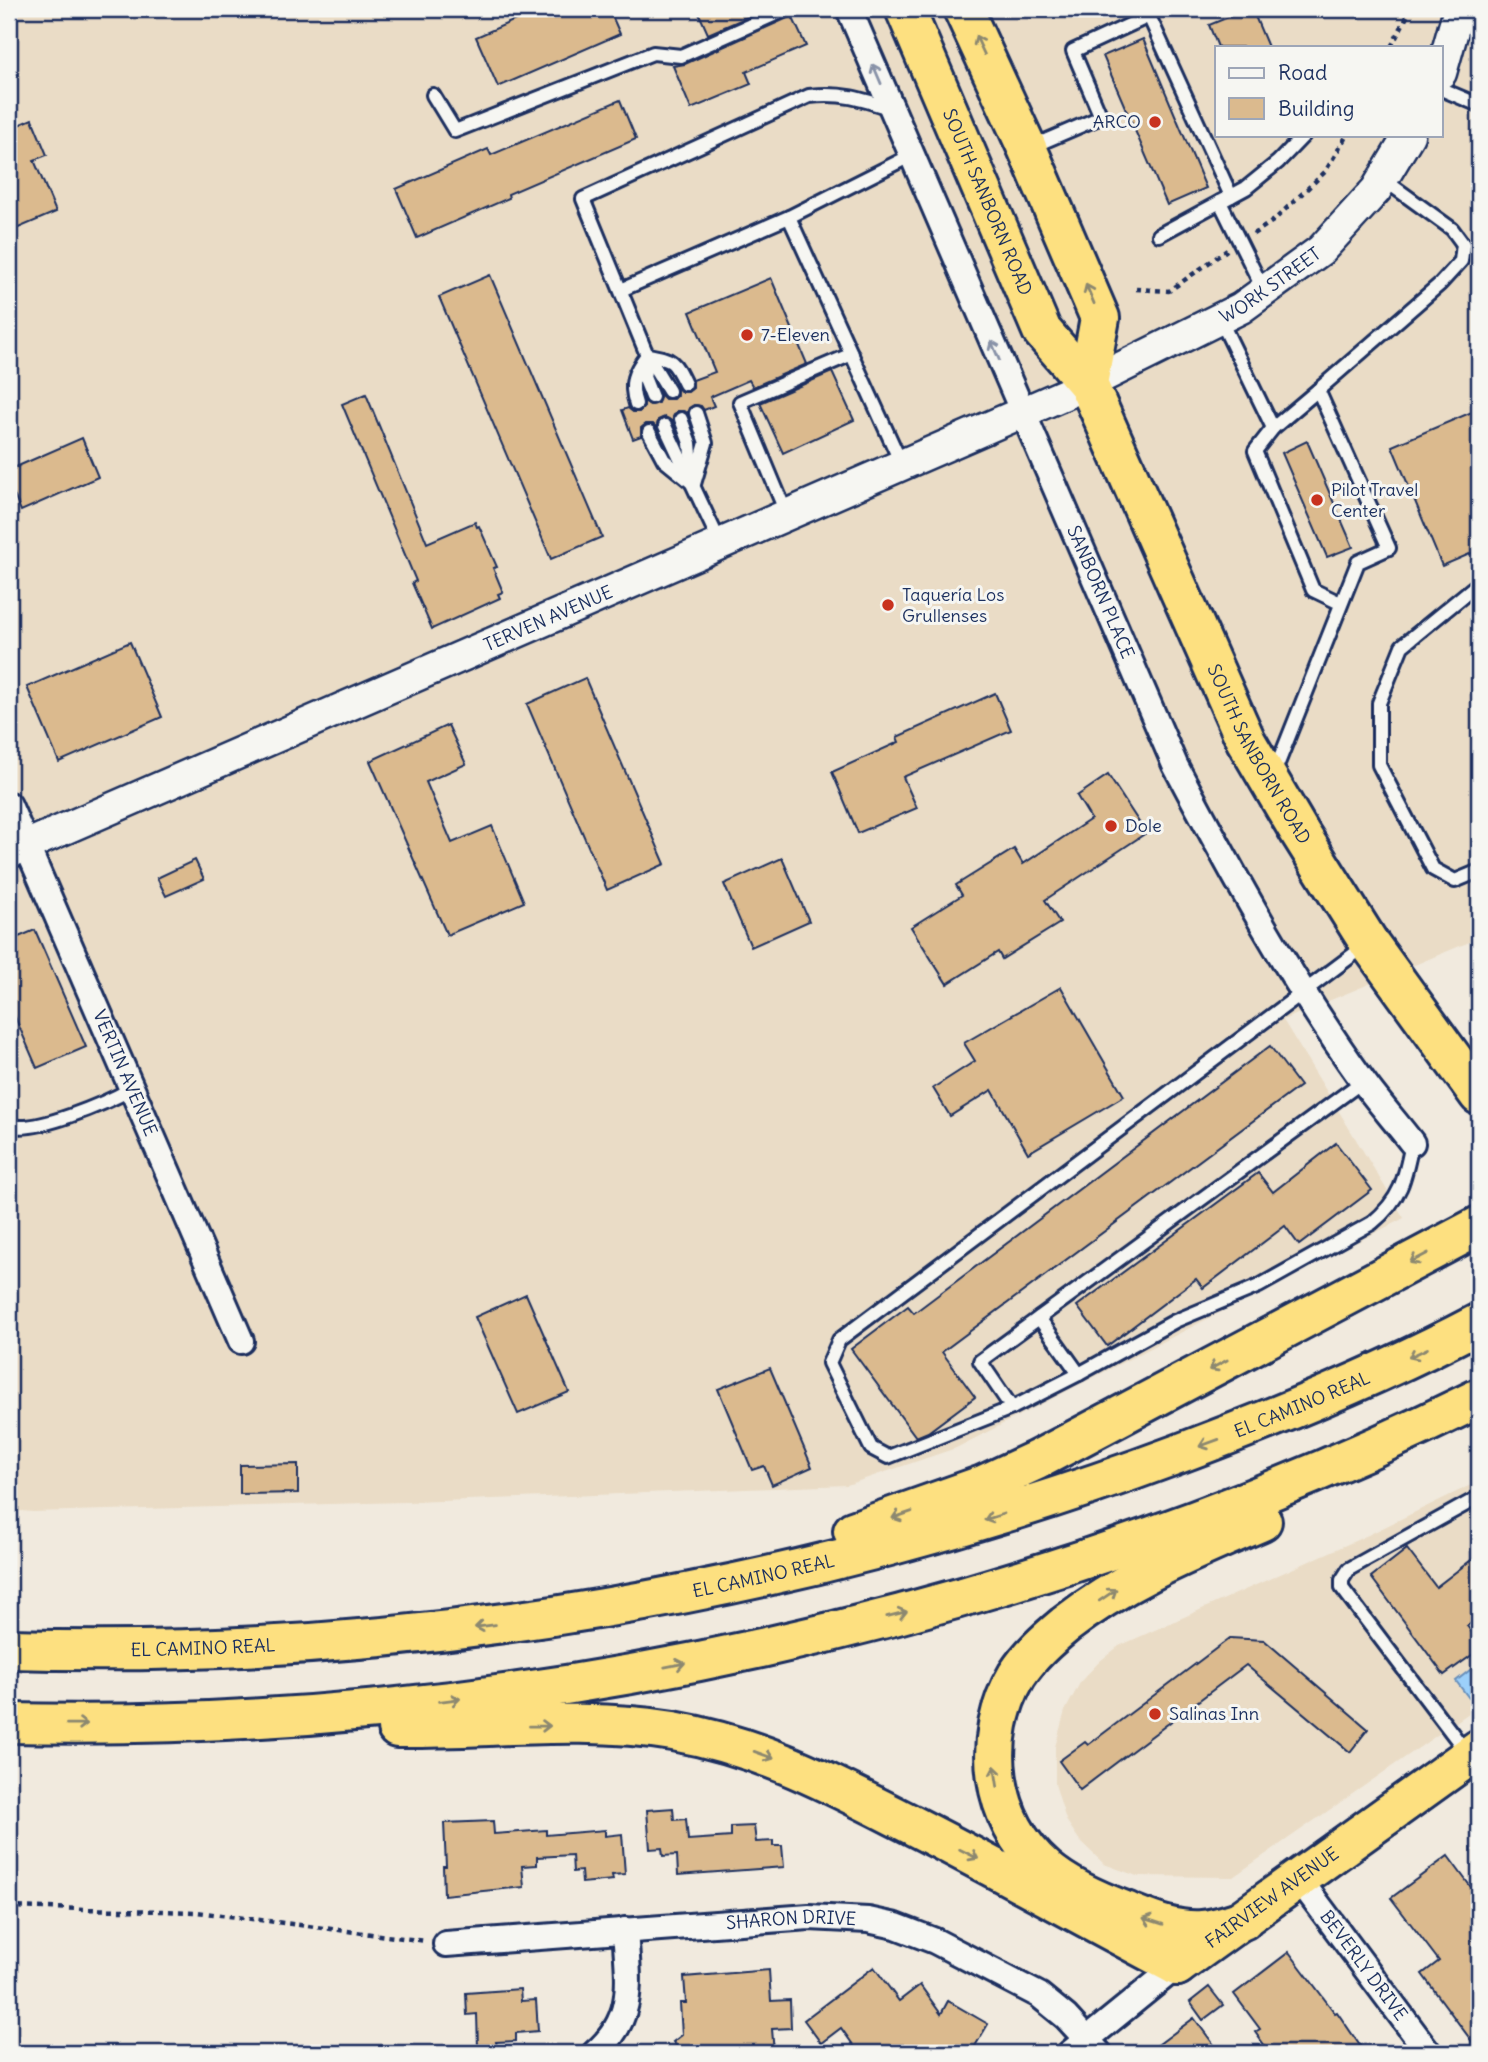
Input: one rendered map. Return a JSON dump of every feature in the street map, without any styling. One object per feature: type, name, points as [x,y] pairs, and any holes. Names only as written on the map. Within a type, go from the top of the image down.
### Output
[{"type":"highway","name":"SOUTH SANBORN ROAD","points":[[905,9],[1042,331],[1088,384],[1246,741],[1369,943],[1479,1095]]},
{"type":"highway","points":[[963,9],[1027,148],[1100,318],[1088,384]]},
{"type":"highway","points":[[522,1622],[798,1548],[922,1508],[983,1485],[1049,1454],[1479,1226]]},
{"type":"highway","name":"EL CAMINO REAL","points":[[9,1649],[223,1650],[374,1640],[522,1622],[679,1595],[811,1566],[957,1529],[1102,1483],[1240,1431],[1373,1374],[1479,1323]]},
{"type":"highway","points":[[9,1723],[72,1725],[227,1720],[379,1709],[532,1690],[678,1664],[826,1632],[975,1594],[1121,1547],[1263,1495],[1401,1436],[1479,1398]]},
{"type":"highway","points":[[1243,1920],[1203,1930],[1152,1922],[1094,1898],[1045,1868],[1010,1823],[997,1786],[994,1749],[1001,1710],[1018,1673],[1030,1658],[1084,1611],[1121,1586],[1170,1560],[1262,1521],[1401,1436]]},
{"type":"highway","points":[[227,1720],[400,1728],[619,1726],[672,1731],[724,1742],[815,1775],[1177,1966]]},
{"type":"highway","name":"FAIRVIEW AVENUE","points":[[1177,1966],[1475,1752]]},
{"type":"street","name":"SANBORN PLACE","points":[[849,9],[1175,765],[1230,869],[1303,991],[1363,1082],[1412,1143]]},
{"type":"street","points":[[1442,70],[1460,9]]},
{"type":"street","name":"WORK STREET","points":[[1088,384],[1241,308],[1321,250],[1376,190],[1408,136]]},
{"type":"street","name":"TERVEN AVENUE","points":[[18,849],[1088,384]]},
{"type":"street","name":"VERTIN AVENUE","points":[[9,805],[18,849],[131,1089],[241,1341]]},
{"type":"street","name":"BEVERLY DRIVE","points":[[1299,1879],[1429,2053]]},
{"type":"street","name":"SHARON DRIVE","points":[[446,1944],[809,1916],[882,1922],[935,1941],[1027,1988],[1051,2004],[1085,2049]]},
{"type":"street","points":[[595,2053],[614,2033],[623,2018],[627,2003],[629,1985],[625,1930]]},
{"type":"street","name":"FAIRVIEW AVENUE","points":[[1085,2049],[1177,1966]]},
{"type":"lane","points":[[433,95],[455,131],[653,53],[681,56],[787,9]]},
{"type":"lane","points":[[1027,148],[1101,117],[1073,51],[1149,16],[1264,291]]},
{"type":"lane","points":[[1442,89],[1479,105]]},
{"type":"lane","points":[[669,390],[648,355],[583,199],[810,96],[831,93],[856,97],[892,109]]},
{"type":"lane","points":[[1159,235],[1246,188],[1278,162],[1303,136]]},
{"type":"lane","points":[[621,290],[789,217],[912,155]]},
{"type":"lane","points":[[1340,603],[1313,590],[1255,452],[1273,428],[1440,284],[1461,261],[1463,244],[1452,229],[1383,179]]},
{"type":"lane","points":[[789,217],[902,465]]},
{"type":"lane","points":[[1220,318],[1273,428]]},
{"type":"lane","points":[[788,515],[740,402],[852,354]]},
{"type":"lane","points":[[648,355],[668,358],[675,364],[685,384]]},
{"type":"lane","points":[[648,355],[644,377],[652,397]]},
{"type":"lane","points":[[636,404],[632,392],[632,377],[648,355]]},
{"type":"lane","points":[[1270,783],[1358,562],[1388,548],[1318,390]]},
{"type":"lane","points":[[694,484],[706,443],[696,413]]},
{"type":"lane","points":[[681,419],[690,443],[694,484]]},
{"type":"lane","points":[[665,426],[721,544]]},
{"type":"lane","points":[[649,432],[664,460],[694,484]]},
{"type":"lane","points":[[1479,583],[1402,646],[1379,703],[1379,765],[1433,869],[1455,881],[1479,871]]},
{"type":"lane","points":[[1369,943],[839,1340],[829,1363],[872,1448],[888,1457],[1012,1408],[1175,1321],[1259,1286],[1372,1223],[1384,1213],[1404,1182],[1412,1143]]},
{"type":"lane","points":[[1012,1408],[980,1361],[1363,1082]]},
{"type":"lane","points":[[9,1125],[16,1128],[55,1121],[131,1089]]},
{"type":"lane","points":[[1039,1318],[1079,1374]]},
{"type":"lane","points":[[1475,1752],[1342,1588],[1342,1580],[1349,1569],[1479,1497]]},
{"type":"path","points":[[1392,46],[1411,9]]},
{"type":"path","points":[[9,1907],[197,1912],[446,1944]]},
{"type":"shaded area","points":[[9,9],[1479,9],[1479,938],[1283,1020],[1404,1218],[956,1448],[847,1485],[442,1501],[33,1512],[9,1510]]},
{"type":"shaded area","points":[[1479,1481],[1479,1706],[1233,1877],[1137,1876],[1104,1864],[1080,1841],[1066,1820],[1055,1784],[1055,1747],[1065,1711],[1081,1681],[1100,1661],[1119,1646],[1366,1536]]},
{"type":"water","points":[[1479,1663],[1479,1690],[1469,1698],[1456,1681]]},
{"type":"building","points":[[541,9],[609,9],[620,34],[498,87],[476,37]]},
{"type":"building","points":[[697,9],[766,9],[708,34]]},
{"type":"building","points":[[1252,9],[1268,46],[1218,46],[1209,25]]},
{"type":"building","points":[[792,16],[806,46],[746,72],[751,84],[691,109],[673,66],[685,64]]},
{"type":"building","name":"ARCO","points":[[1143,39],[1206,188],[1167,205],[1103,56]]},
{"type":"building","points":[[620,100],[636,139],[508,194],[509,198],[417,238],[396,189],[488,149],[491,155]]},
{"type":"building","points":[[32,119],[47,155],[34,160],[56,212],[9,232],[9,129]]},
{"type":"building","points":[[490,275],[602,537],[551,559],[439,297]]},
{"type":"building","name":"7-Eleven","points":[[771,278],[807,364],[753,387],[749,380],[710,397],[714,406],[704,410],[701,406],[694,405],[687,413],[677,411],[673,422],[665,417],[658,420],[657,428],[653,424],[646,424],[641,428],[641,436],[633,439],[622,410],[628,408],[639,412],[644,407],[644,401],[650,405],[658,403],[660,394],[665,399],[673,399],[677,395],[677,387],[681,392],[688,392],[693,388],[693,380],[715,372],[690,312]]},
{"type":"building","points":[[832,372],[854,420],[783,453],[760,403]]},
{"type":"building","points":[[366,394],[427,543],[475,522],[497,567],[493,568],[503,592],[498,594],[500,598],[432,629],[412,583],[416,581],[342,404]]},
{"type":"building","points":[[1479,409],[1479,550],[1442,566],[1392,446]]},
{"type":"building","points":[[82,438],[98,477],[21,511],[9,483],[9,470]]},
{"type":"building","name":"Pilot Travel Center","points":[[1307,441],[1353,547],[1327,557],[1282,453]]},
{"type":"building","points":[[130,642],[162,717],[59,762],[27,687]]},
{"type":"building","points":[[585,678],[665,864],[607,890],[527,704]]},
{"type":"building","points":[[995,693],[1011,730],[903,777],[917,808],[858,833],[832,772],[899,742],[897,737]]},
{"type":"building","points":[[448,725],[466,764],[426,782],[452,843],[492,826],[524,902],[447,935],[370,761]]},
{"type":"building","points":[[1108,775],[1146,833],[1045,900],[1060,923],[1002,959],[998,952],[947,984],[911,927],[962,895],[956,885],[1014,849],[1023,864],[1091,819],[1077,796]]},
{"type":"building","points":[[782,858],[809,921],[751,947],[724,884]]},
{"type":"building","points":[[195,860],[204,879],[166,896],[157,878]]},
{"type":"building","points":[[35,930],[86,1047],[37,1068],[9,1003],[9,941]]},
{"type":"building","points":[[1061,987],[1124,1096],[1028,1153],[992,1090],[950,1116],[933,1088],[975,1061],[964,1043]]},
{"type":"building","points":[[1270,1046],[1300,1086],[942,1352],[975,1397],[928,1432],[916,1437],[851,1349],[908,1306],[914,1313]]},
{"type":"building","points":[[1336,1143],[1372,1190],[1299,1245],[1285,1226],[1203,1288],[1196,1279],[1107,1346],[1077,1306],[1258,1173],[1273,1192]]},
{"type":"building","points":[[526,1294],[569,1392],[518,1414],[475,1317]]},
{"type":"building","points":[[770,1368],[812,1467],[772,1485],[764,1466],[752,1470],[718,1389]]},
{"type":"building","points":[[298,1464],[298,1493],[240,1494],[240,1465]]},
{"type":"building","points":[[1407,1549],[1436,1587],[1479,1554],[1479,1617],[1467,1626],[1479,1642],[1479,1650],[1444,1675],[1371,1577]]},
{"type":"building","name":"Salinas Inn","points":[[1230,1638],[1264,1640],[1368,1729],[1350,1752],[1246,1665],[1080,1790],[1059,1761],[1085,1742],[1088,1745]]},
{"type":"building","points":[[673,1808],[674,1820],[686,1819],[688,1840],[731,1837],[731,1827],[754,1826],[756,1842],[773,1841],[773,1846],[782,1846],[784,1867],[678,1875],[677,1855],[663,1856],[662,1848],[650,1849],[647,1810]]},
{"type":"building","points":[[493,1821],[494,1834],[546,1830],[546,1835],[605,1830],[605,1836],[622,1834],[625,1874],[612,1875],[613,1880],[582,1883],[581,1871],[573,1872],[572,1855],[537,1857],[537,1865],[522,1866],[524,1887],[444,1895],[444,1823]]},
{"type":"building","points":[[1448,1856],[1479,1898],[1479,2051],[1422,1974],[1439,1961],[1391,1898]]},
{"type":"building","points":[[1289,1952],[1335,2013],[1337,2012],[1365,2053],[1270,2053],[1255,2032],[1260,2029],[1234,1994]]},
{"type":"building","points":[[874,1967],[899,2001],[920,1985],[941,2014],[948,2001],[988,2024],[971,2053],[859,2053],[841,2028],[821,2043],[804,2020]]},
{"type":"building","points":[[769,1970],[771,2001],[790,2000],[791,2028],[772,2029],[774,2053],[682,2053],[673,2042],[682,2035],[680,2003],[686,2003],[684,1977]]},
{"type":"building","points":[[1209,1987],[1223,2005],[1203,2020],[1190,2002]]},
{"type":"building","points":[[520,1989],[521,2001],[536,2000],[538,2031],[516,2033],[516,2041],[496,2042],[497,2046],[478,2048],[477,2014],[467,2015],[466,1993]]},
{"type":"building","points":[[1194,2018],[1220,2053],[1147,2053]]},
{"type":"place","name":"ARCO","points":[[1155,122]]},
{"type":"place","name":"7-Eleven","points":[[747,335]]},
{"type":"place","name":"Pilot Travel Center","points":[[1317,500]]},
{"type":"place","name":"Taquería Los Grullenses","points":[[888,605]]},
{"type":"place","name":"Dole","points":[[1111,826]]},
{"type":"place","name":"Salinas Inn","points":[[1155,1714]]}]
